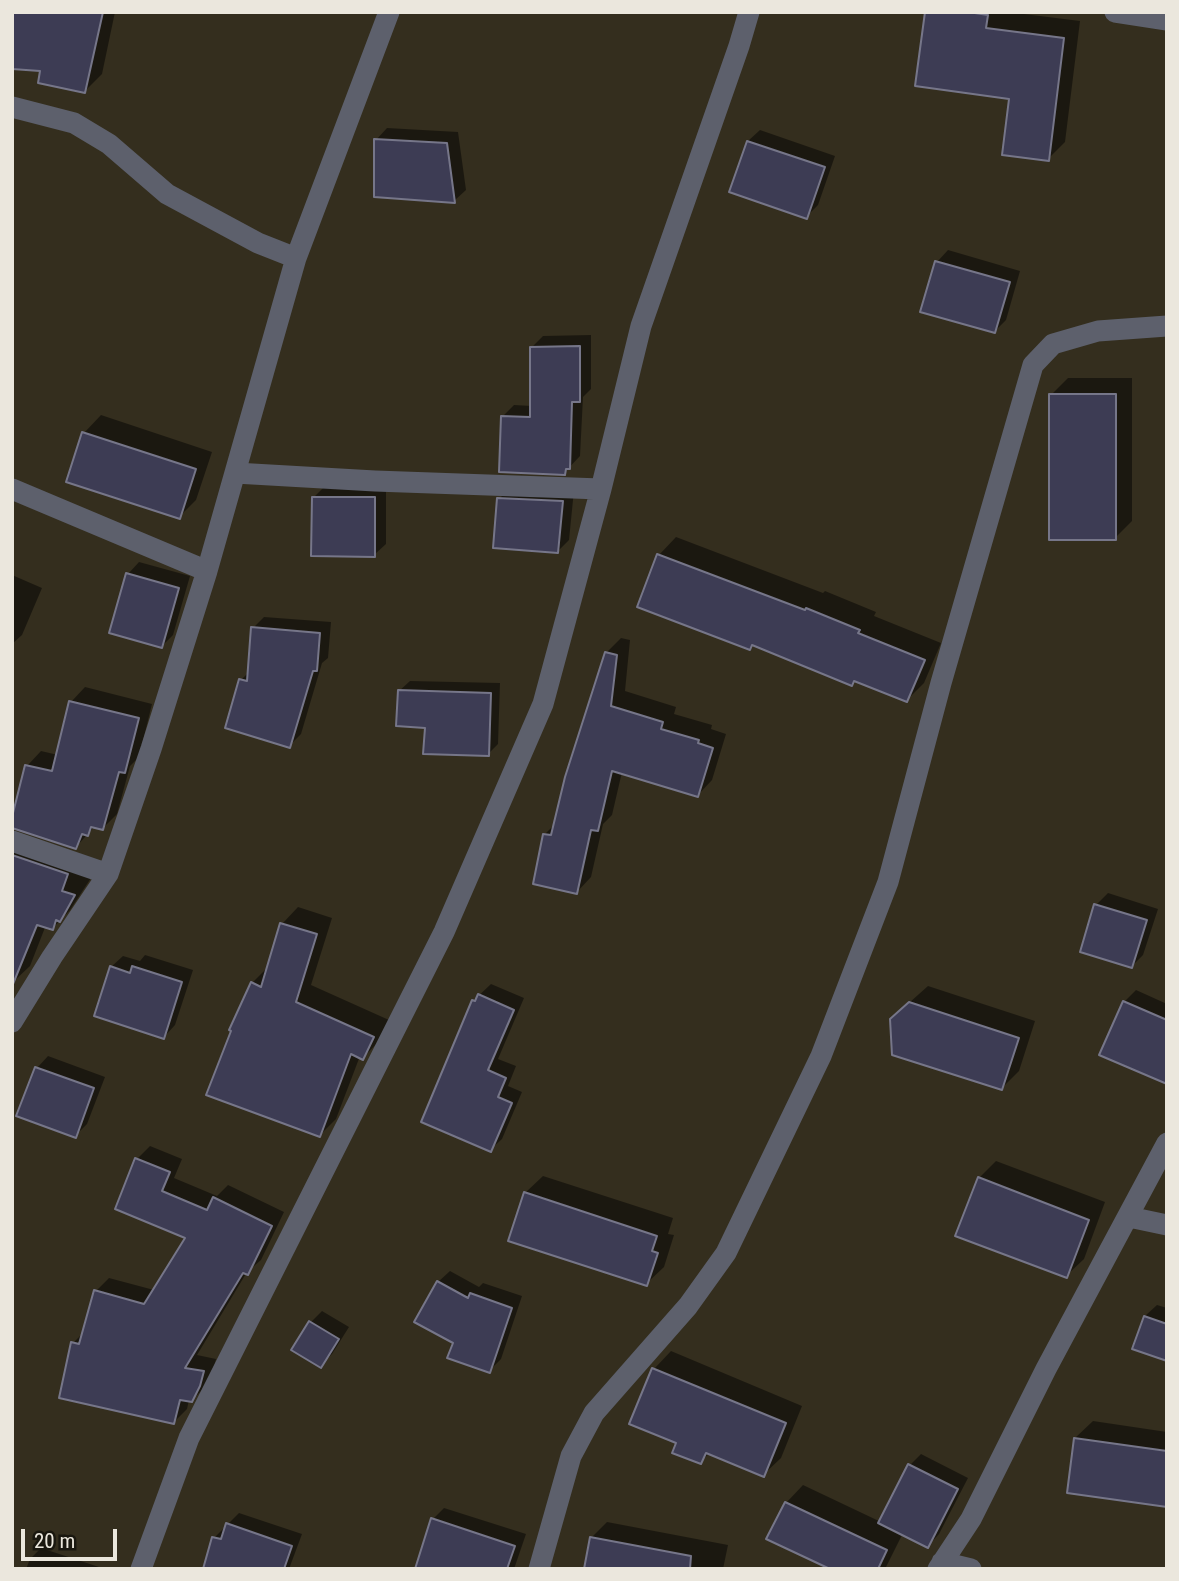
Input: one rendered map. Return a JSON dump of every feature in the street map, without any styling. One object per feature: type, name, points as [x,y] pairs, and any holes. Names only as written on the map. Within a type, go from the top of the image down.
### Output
[{"type":"street","points":[[12,1022],[108,874],[207,571],[296,258],[389,12]]},
{"type":"street","points":[[141,1569],[189,1438],[444,932],[544,704],[601,489],[640,326],[749,12]]},
{"type":"street","points":[[1115,12],[1167,20]]},
{"type":"street","points":[[12,107],[74,123],[109,144],[167,194],[258,243],[296,258]]},
{"type":"street","points":[[539,1569],[576,1445],[594,1413],[688,1306],[726,1253],[821,1056],[888,881],[941,683],[1032,365],[1053,344],[1098,331],[1167,326]]},
{"type":"street","points":[[235,473],[601,489]]},
{"type":"street","points":[[12,489],[207,571]]},
{"type":"street","points":[[12,841],[108,874]]},
{"type":"street","points":[[971,1569],[940,1566],[971,1519],[1046,1369],[1167,1143]]},
{"type":"street","points":[[1129,1217],[1167,1225]]},
{"type":"building","points":[[12,12],[103,12],[85,93],[38,83],[40,71],[12,69]]},
{"type":"building","points":[[925,12],[988,15],[986,28],[1064,38],[1049,161],[1002,155],[1009,99],[915,86]]},
{"type":"building","points":[[374,139],[447,143],[455,203],[374,197]]},
{"type":"building","points":[[747,141],[825,167],[807,219],[729,192]]},
{"type":"building","points":[[935,261],[1010,282],[995,333],[920,312]]},
{"type":"building","points":[[580,346],[580,402],[572,402],[570,469],[566,469],[565,475],[499,472],[501,416],[530,417],[530,347]]},
{"type":"building","points":[[1049,394],[1116,394],[1116,540],[1049,540]]},
{"type":"building","points":[[82,432],[196,469],[180,519],[66,482]]},
{"type":"building","points":[[312,497],[375,497],[375,557],[311,556]]},
{"type":"building","points":[[497,498],[563,501],[558,553],[493,548]]},
{"type":"building","points":[[657,554],[805,610],[806,608],[925,660],[907,702],[854,681],[852,686],[752,645],[750,650],[637,607]]},
{"type":"building","points":[[126,573],[179,588],[162,648],[109,633]]},
{"type":"building","points":[[251,627],[320,633],[317,671],[313,671],[290,748],[225,728],[239,679],[247,681]]},
{"type":"building","points":[[605,652],[617,655],[611,706],[663,722],[661,729],[699,740],[698,743],[713,748],[698,797],[612,771],[598,831],[591,830],[577,894],[533,884],[543,834],[551,835],[565,777]]},
{"type":"building","points":[[398,690],[491,693],[489,756],[423,754],[425,728],[396,726]]},
{"type":"building","points":[[69,701],[139,718],[125,773],[119,772],[103,830],[91,827],[88,836],[82,834],[76,849],[12,828],[12,817],[25,765],[52,771]]},
{"type":"building","points":[[12,855],[68,874],[62,891],[75,895],[60,922],[56,920],[53,930],[37,925],[13,984]]},
{"type":"building","points":[[1094,904],[1147,920],[1132,968],[1080,952]]},
{"type":"building","points":[[280,923],[317,934],[296,1002],[374,1037],[363,1060],[351,1054],[320,1137],[206,1095],[231,1031],[229,1030],[251,982],[261,987]]},
{"type":"building","points":[[110,966],[130,973],[132,966],[182,982],[164,1039],[94,1016]]},
{"type":"building","points":[[478,994],[514,1010],[488,1070],[506,1078],[498,1097],[512,1103],[491,1152],[421,1122],[472,1000],[475,1001]]},
{"type":"building","points":[[1123,1001],[1167,1020],[1167,1084],[1099,1055]]},
{"type":"building","points":[[909,1002],[1019,1038],[1002,1090],[892,1055],[890,1019]]},
{"type":"building","points":[[35,1067],[94,1088],[76,1138],[16,1116]]},
{"type":"building","points":[[135,1158],[170,1172],[162,1191],[207,1210],[213,1197],[272,1226],[248,1275],[243,1273],[185,1368],[204,1371],[192,1402],[180,1400],[174,1424],[59,1398],[71,1342],[79,1344],[94,1290],[144,1304],[185,1238],[115,1209]]},
{"type":"building","points":[[978,1177],[1089,1220],[1067,1278],[955,1236]]},
{"type":"building","points":[[524,1192],[657,1236],[652,1251],[658,1253],[647,1286],[508,1241]]},
{"type":"building","points":[[437,1281],[468,1298],[470,1293],[512,1308],[490,1373],[447,1358],[453,1343],[414,1322]]},
{"type":"building","points":[[1144,1316],[1167,1324],[1167,1361],[1132,1349]]},
{"type":"building","points":[[309,1321],[339,1339],[321,1368],[291,1350]]},
{"type":"building","points":[[652,1368],[786,1423],[764,1477],[706,1453],[701,1464],[672,1453],[676,1443],[629,1424]]},
{"type":"building","points":[[1074,1438],[1167,1451],[1167,1507],[1067,1493]]},
{"type":"building","points":[[908,1464],[958,1489],[928,1548],[878,1523]]},
{"type":"building","points":[[785,1502],[887,1550],[878,1569],[830,1569],[766,1539]]},
{"type":"building","points":[[431,1518],[515,1546],[507,1569],[415,1569]]},
{"type":"building","points":[[226,1523],[292,1546],[284,1569],[203,1569],[212,1537],[221,1539]]},
{"type":"building","points":[[590,1537],[691,1556],[690,1569],[584,1569]]}]
